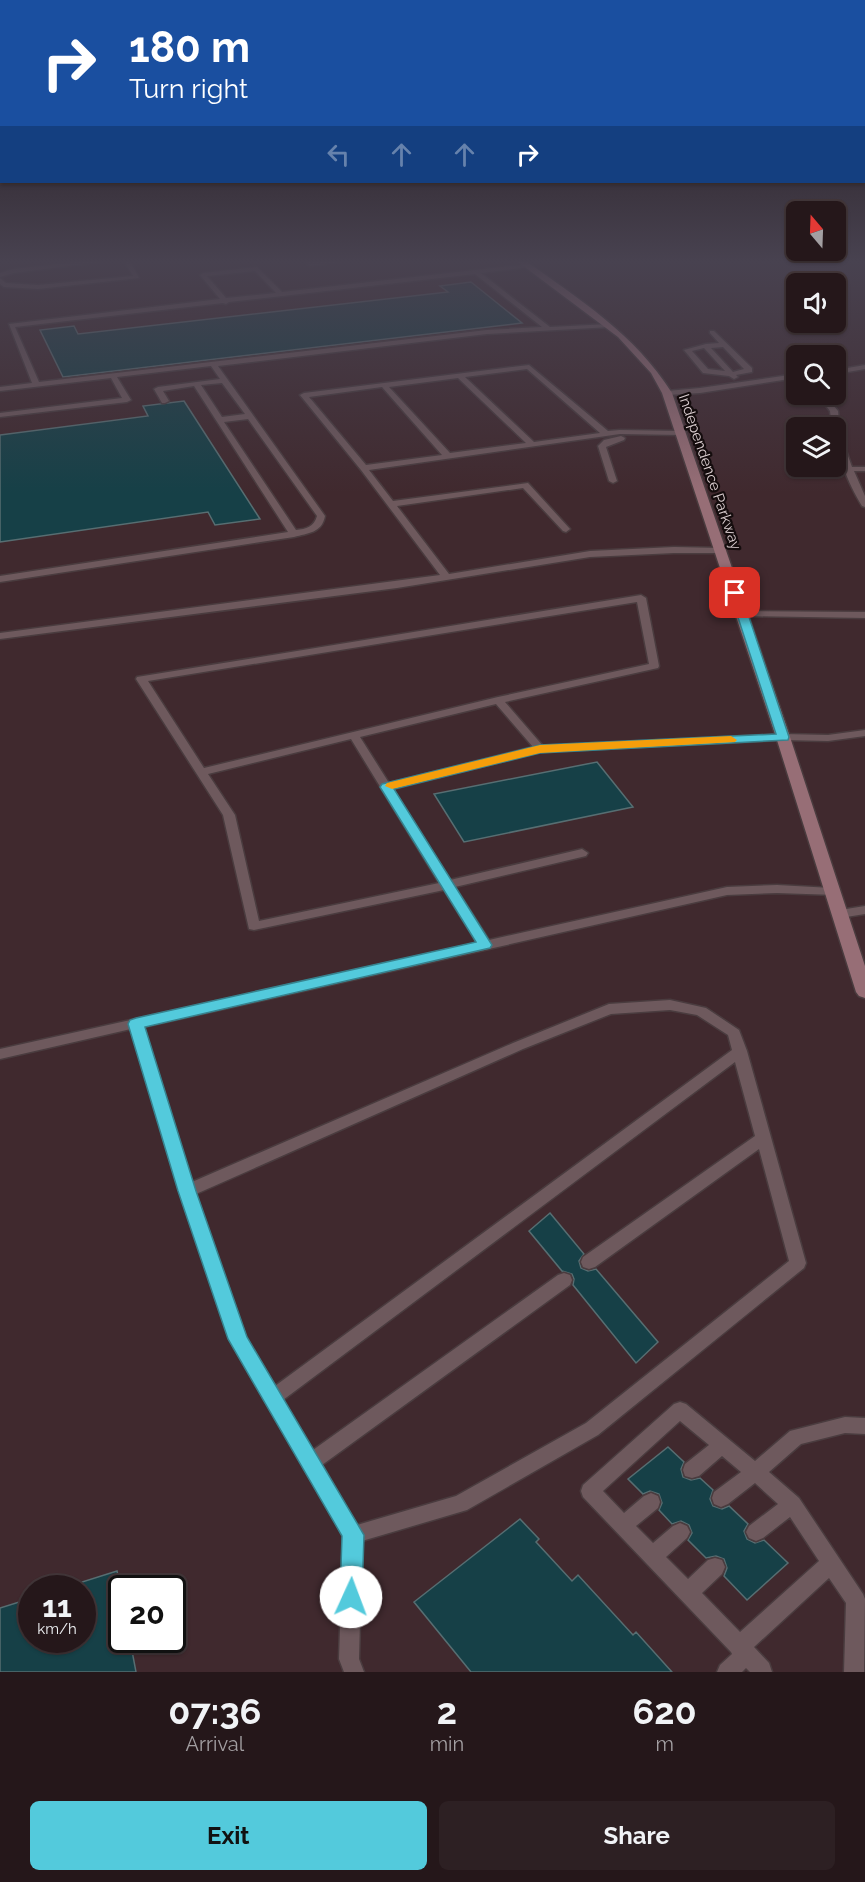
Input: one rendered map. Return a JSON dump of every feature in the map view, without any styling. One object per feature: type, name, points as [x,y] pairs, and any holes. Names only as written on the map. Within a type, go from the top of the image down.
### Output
[{"type":"main road","name":"Independence Parkway","points":[[621,337],[657,374],[667,393],[783,737],[865,992]]},
{"type":"lane","points":[[16,337],[37,385]]},
{"type":"lane","points":[[0,389],[444,337]]},
{"type":"lane","points":[[717,337],[725,345],[749,370],[732,374],[706,371],[688,351],[691,348],[725,345]]},
{"type":"lane","points":[[707,348],[741,384]]},
{"type":"lane","points":[[0,579],[294,534],[309,531],[320,523],[321,516],[213,364]]},
{"type":"lane","points":[[447,578],[364,468],[304,395],[529,367],[606,434]]},
{"type":"lane","points":[[846,371],[865,368]]},
{"type":"lane","points":[[0,415],[127,400],[113,376]]},
{"type":"lane","points":[[460,376],[532,444]]},
{"type":"lane","points":[[667,393],[699,392],[786,377]]},
{"type":"lane","points":[[165,401],[158,389],[225,381]]},
{"type":"lane","points":[[196,384],[294,534]]},
{"type":"lane","points":[[384,385],[448,456]]},
{"type":"lane","points":[[829,405],[834,411],[836,434],[856,488],[865,504]]},
{"type":"lane","points":[[220,420],[250,416]]},
{"type":"lane","points":[[613,481],[602,446],[607,442],[639,432]]},
{"type":"lane","points":[[364,468],[606,434],[681,433]]},
{"type":"lane","points":[[850,469],[865,469]]},
{"type":"lane","points":[[392,504],[525,485],[566,529]]},
{"type":"lane","points":[[0,636],[447,578],[590,554],[721,551]]},
{"type":"lane","points":[[201,772],[498,700],[654,666],[641,598],[141,679],[201,772],[229,815],[254,926],[447,885],[582,853]]},
{"type":"lane","points":[[742,614],[865,615]]},
{"type":"lane","points":[[498,700],[540,749]]},
{"type":"lane","points":[[386,787],[540,749],[783,737],[828,738],[865,732]]},
{"type":"lane","points":[[354,735],[485,945]]},
{"type":"lane","points":[[0,1054],[727,891],[777,889],[832,892]]},
{"type":"lane","points":[[840,914],[865,910]]},
{"type":"lane","points":[[187,1191],[518,1046],[609,1009],[670,1005],[701,1011],[734,1034],[798,1263],[592,1429],[460,1504],[353,1535]]},
{"type":"lane","points":[[136,1024],[187,1191],[238,1339],[353,1535],[349,1659],[354,1672]]},
{"type":"lane","points":[[273,1397],[740,1051]]},
{"type":"lane","points":[[589,1262],[764,1137]]},
{"type":"lane","points":[[312,1462],[564,1280]]},
{"type":"lane","points":[[762,1672],[590,1491],[680,1410],[792,1504],[831,1562],[856,1601],[854,1672]]},
{"type":"lane","points":[[721,1498],[796,1437],[845,1425],[865,1426]]},
{"type":"lane","points":[[692,1470],[722,1445]]},
{"type":"lane","points":[[623,1525],[651,1502]]},
{"type":"lane","points":[[756,1532],[792,1504]]},
{"type":"lane","points":[[652,1556],[680,1532]]},
{"type":"lane","points":[[727,1672],[743,1650],[831,1562]]},
{"type":"lane","points":[[688,1593],[715,1567]]},
{"type":"shaded area","points":[[0,337],[865,337],[865,1672],[0,1672]]},
{"type":"building","points":[[43,337],[403,337],[63,377]]},
{"type":"building","points":[[184,401],[260,519],[215,525],[208,512],[0,542],[0,435],[148,416],[143,406]]},
{"type":"building","points":[[597,762],[633,807],[464,842],[434,794]]},
{"type":"building","points":[[550,1213],[584,1254],[579,1261],[581,1268],[588,1271],[596,1269],[658,1342],[636,1363],[573,1285],[572,1274],[562,1271],[529,1231]]},
{"type":"building","points":[[668,1447],[684,1462],[681,1469],[683,1477],[691,1480],[700,1478],[713,1490],[710,1499],[713,1506],[722,1509],[729,1506],[748,1524],[744,1531],[747,1539],[755,1543],[764,1540],[788,1563],[747,1600],[724,1576],[727,1568],[724,1559],[716,1556],[706,1558],[688,1540],[692,1533],[689,1525],[681,1521],[672,1524],[659,1510],[662,1503],[659,1494],[650,1491],[643,1494],[628,1479]]},
{"type":"building","points":[[520,1519],[539,1539],[536,1542],[572,1581],[578,1575],[633,1635],[636,1632],[672,1672],[471,1672],[414,1602]]},
{"type":"building","points":[[117,1571],[118,1575],[108,1575],[108,1653],[132,1653],[136,1672],[0,1672],[0,1608],[18,1602],[18,1653],[96,1653],[96,1578]]},
{"type":"slow traffic","points":[[392,786],[540,749],[731,740]]},
{"type":"route","points":[[351,1597],[353,1535],[238,1339],[187,1191],[136,1024],[485,945],[386,787],[540,749],[783,737],[735,593]]}]
